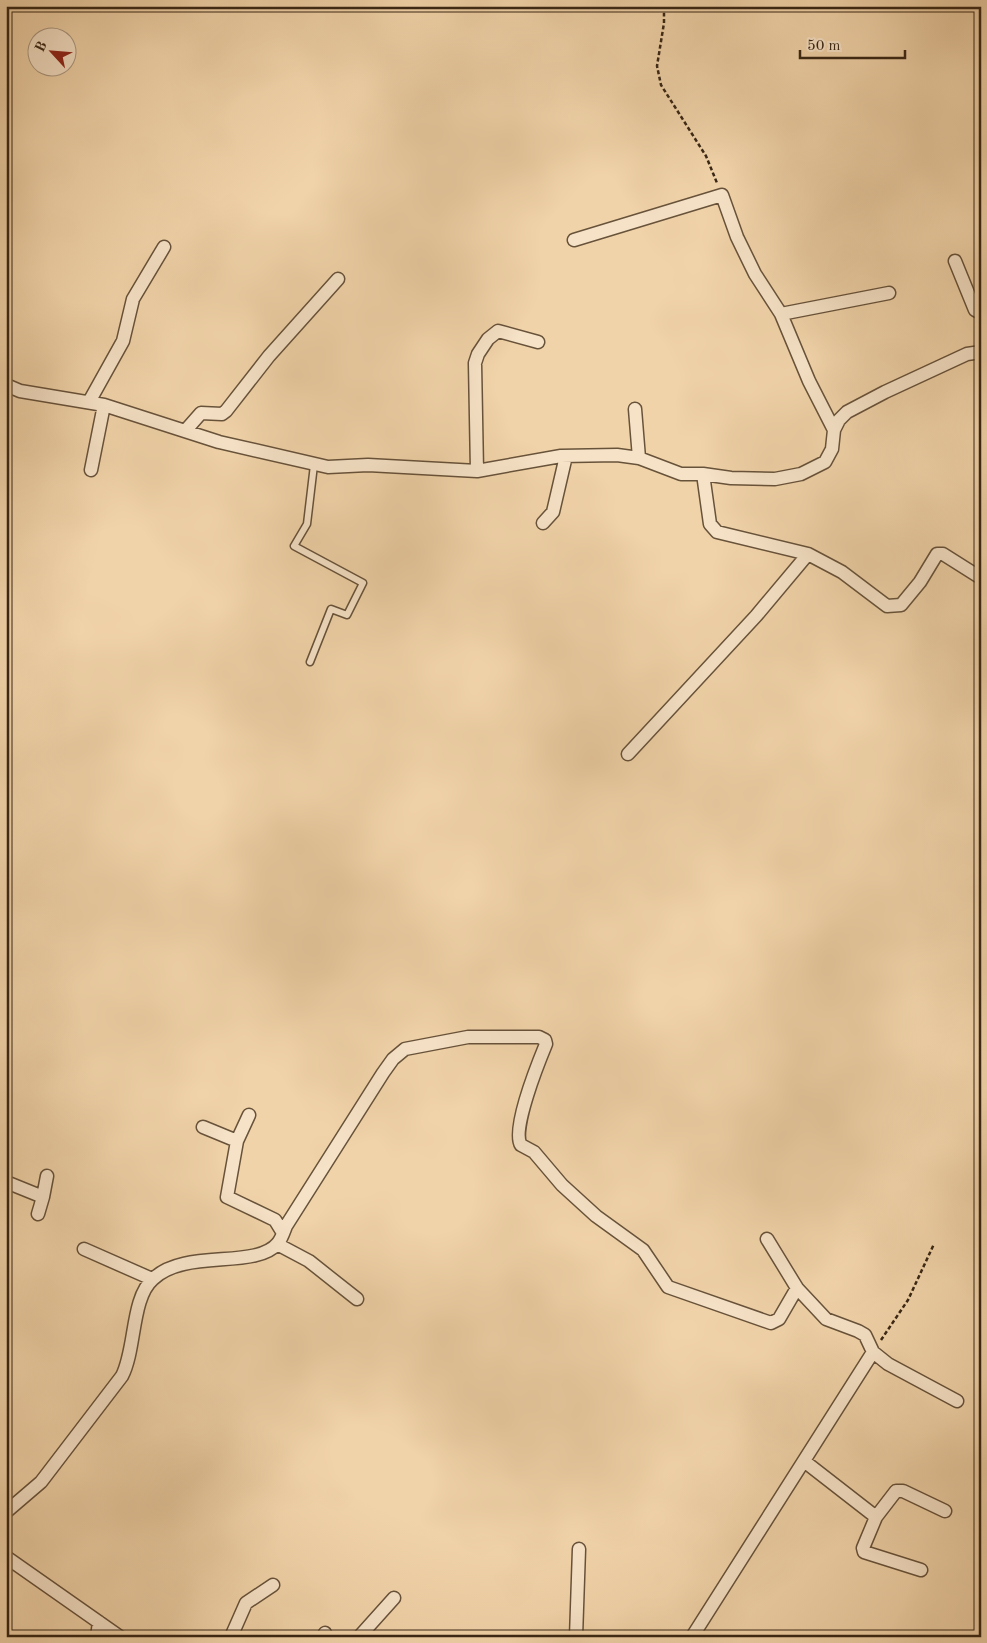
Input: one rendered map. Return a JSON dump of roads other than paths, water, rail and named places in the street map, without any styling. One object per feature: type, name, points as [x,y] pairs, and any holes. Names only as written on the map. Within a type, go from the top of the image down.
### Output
[{"type":"street","points":[[574,240],[722,195],[737,237],[756,274],[781,314],[809,381],[834,430]]},
{"type":"street","points":[[89,402],[123,341],[133,300],[164,248]]},
{"type":"street","points":[[955,261],[975,310],[981,313]]},
{"type":"street","points":[[186,430],[201,414],[222,414],[226,411],[269,356],[338,279]]},
{"type":"street","points":[[781,314],[889,294]]},
{"type":"street","points":[[477,471],[474,376],[478,354],[492,334],[498,332],[538,342]]},
{"type":"street","points":[[6,385],[20,392],[104,405],[219,442],[314,465],[368,465],[477,471],[566,456],[616,455],[639,458],[681,474],[775,479],[801,474],[825,462],[832,449],[834,430],[839,420],[847,412],[967,354],[981,352]]},
{"type":"street","points":[[91,470],[104,405]]},
{"type":"street","points":[[635,409],[639,458]]},
{"type":"street","points":[[543,523],[553,512],[566,456]]},
{"type":"street","points":[[703,474],[710,524],[717,532],[808,554],[842,572],[881,602],[891,607],[901,605],[920,582],[937,554],[943,554],[981,578]]},
{"type":"street","points":[[628,754],[756,616],[808,554]]},
{"type":"street","points":[[6,1512],[41,1482],[122,1376],[128,1362],[143,1294],[152,1279],[177,1265],[259,1254],[280,1238],[383,1073],[401,1051],[468,1037],[539,1037],[545,1040],[546,1044],[529,1085],[519,1129],[521,1144],[534,1152],[562,1185],[596,1216],[643,1250],[668,1287],[771,1323],[779,1319],[796,1288]]},
{"type":"street","points":[[249,1115],[237,1141],[227,1197],[275,1220],[280,1238],[357,1299]]},
{"type":"street","points":[[203,1127],[237,1141]]},
{"type":"street","points":[[38,1214],[48,1176]]},
{"type":"street","points":[[6,1182],[43,1197]]},
{"type":"street","points":[[767,1239],[796,1288],[826,1319],[864,1335],[873,1352],[888,1364],[957,1401]]},
{"type":"street","points":[[84,1249],[152,1279]]},
{"type":"street","points":[[692,1637],[873,1352]]},
{"type":"street","points":[[804,1462],[876,1516]]},
{"type":"street","points":[[921,1570],[864,1552],[863,1548],[876,1516],[896,1491],[903,1492],[945,1511]]},
{"type":"street","points":[[576,1637],[579,1549]]},
{"type":"street","points":[[6,1557],[120,1637]]},
{"type":"street","points":[[231,1637],[246,1603],[273,1585]]},
{"type":"street","points":[[359,1637],[394,1598]]},
{"type":"street","points":[[97,1637],[100,1622]]},
{"type":"lane","points":[[310,662],[331,609],[347,615],[362,583],[294,546],[307,524],[314,465]]}]
